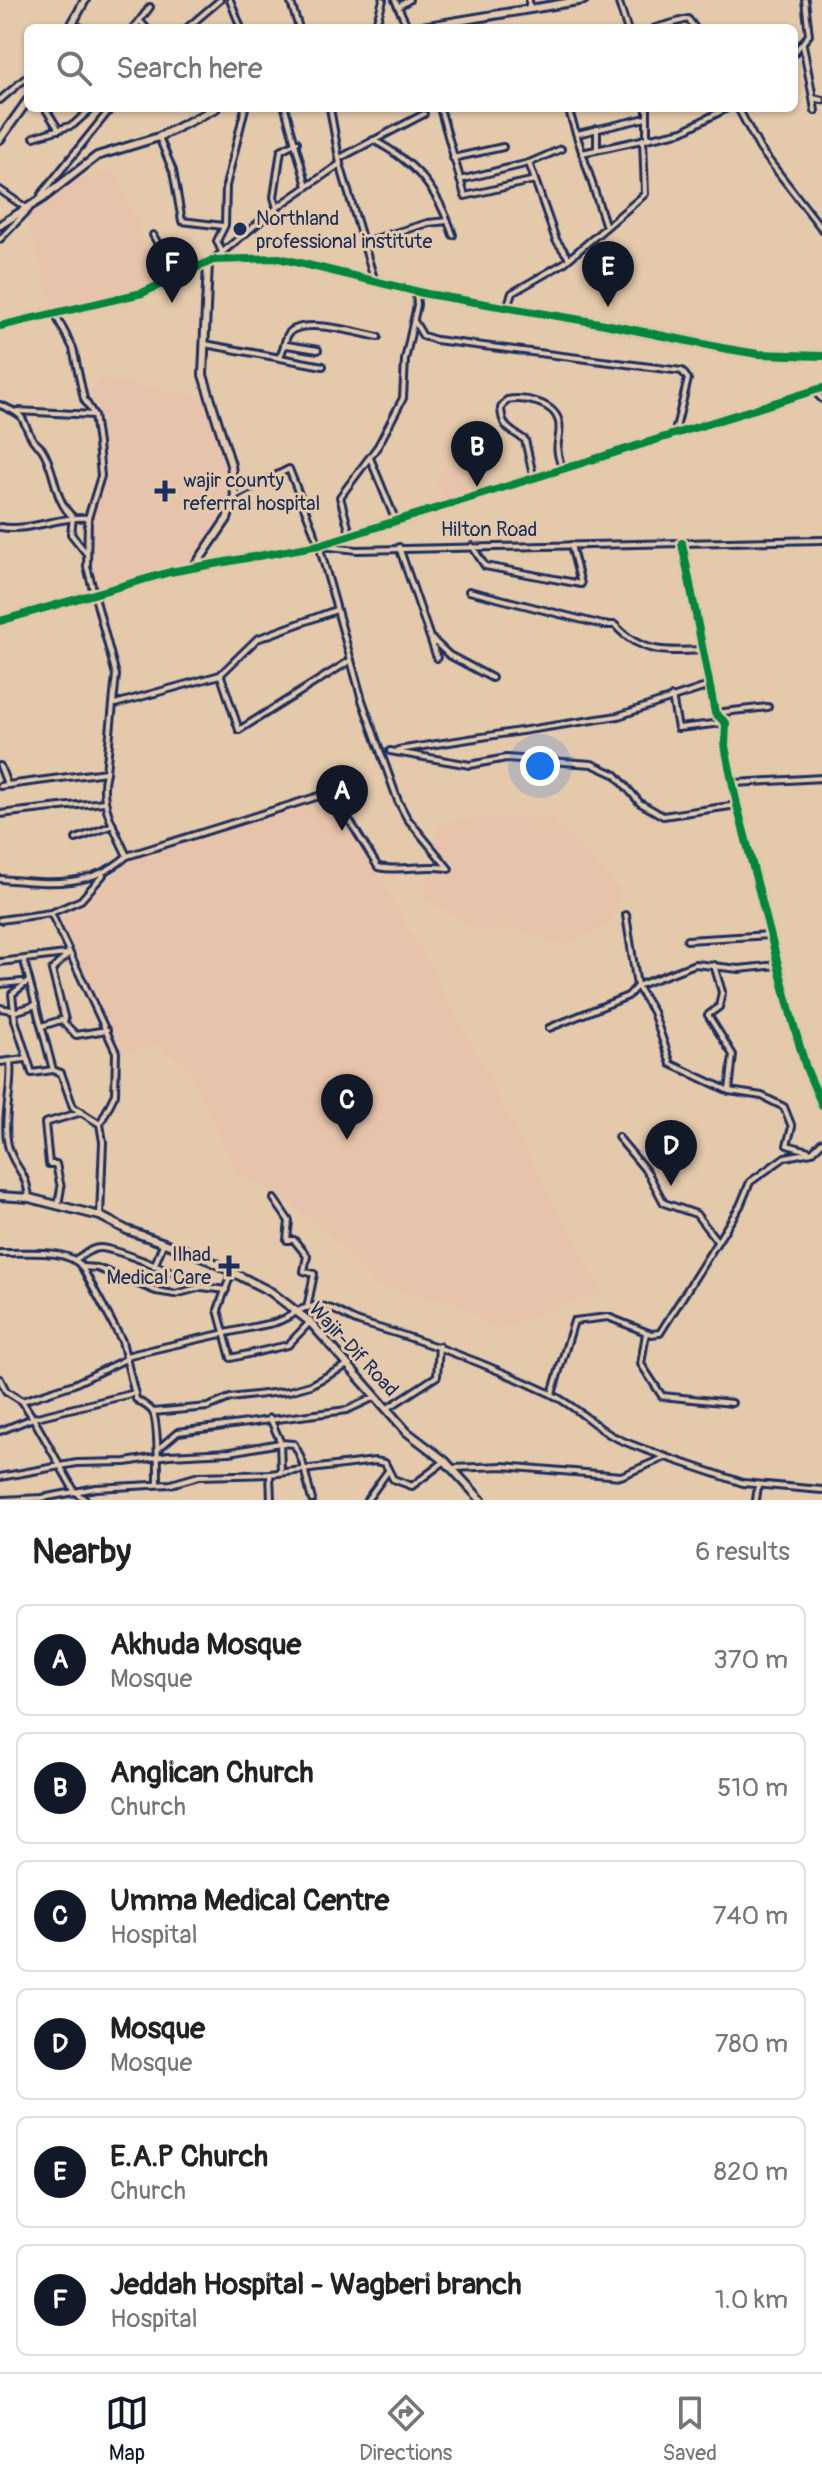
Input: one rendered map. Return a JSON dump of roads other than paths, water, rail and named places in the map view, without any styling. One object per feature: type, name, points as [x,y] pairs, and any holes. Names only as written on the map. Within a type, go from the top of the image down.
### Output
[{"type":"street","points":[[230,0],[239,24]]},
{"type":"street","points":[[290,0],[298,24]]},
{"type":"street","points":[[376,24],[383,0]]},
{"type":"street","points":[[395,0],[406,24]]},
{"type":"street","points":[[399,6],[409,0]]},
{"type":"street","points":[[529,0],[529,10]]},
{"type":"street","points":[[441,24],[584,0]]},
{"type":"street","points":[[618,0],[626,24]]},
{"type":"street","points":[[798,49],[810,28],[805,0]]},
{"type":"street","points":[[72,24],[84,1]]},
{"type":"street","points":[[191,24],[217,1]]},
{"type":"street","points":[[137,24],[150,7]]},
{"type":"street","points":[[670,24],[688,19],[692,24]]},
{"type":"street","points":[[803,45],[815,111]]},
{"type":"street","points":[[0,100],[24,79]]},
{"type":"street","points":[[813,98],[822,100]]},
{"type":"street","points":[[0,139],[24,106]]},
{"type":"street","points":[[48,112],[59,130]]},
{"type":"street","points":[[34,137],[78,122],[88,112]]},
{"type":"street","points":[[0,239],[42,198],[41,195],[60,168],[108,112]]},
{"type":"street","points":[[0,225],[97,156],[159,137],[208,112]]},
{"type":"street","points":[[223,252],[217,241],[225,225],[226,186],[244,112]]},
{"type":"street","points":[[286,112],[297,141],[307,186]]},
{"type":"street","points":[[331,112],[340,164],[375,282]]},
{"type":"street","points":[[333,117],[336,112]]},
{"type":"street","points":[[441,112],[468,198],[535,180]]},
{"type":"street","points":[[569,112],[605,224]]},
{"type":"street","points":[[507,307],[512,293],[569,258],[605,224],[645,194],[647,112]]},
{"type":"street","points":[[582,153],[683,131],[719,112]]},
{"type":"street","points":[[740,112],[760,149],[822,229]]},
{"type":"street","points":[[340,158],[424,114]]},
{"type":"street","points":[[577,134],[646,118]]},
{"type":"street","points":[[597,129],[597,149]]},
{"type":"street","points":[[159,137],[173,171],[182,221],[225,225]]},
{"type":"street","points":[[373,140],[404,157],[417,169],[438,198],[453,235]]},
{"type":"street","points":[[277,208],[274,197],[281,150],[297,141]]},
{"type":"street","points":[[453,158],[503,147]]},
{"type":"street","points":[[460,180],[529,163],[561,149]]},
{"type":"street","points":[[529,163],[556,240],[569,258]]},
{"type":"street","points":[[0,326],[142,293],[188,273],[211,261],[277,208],[340,164]]},
{"type":"street","points":[[0,190],[26,208]]},
{"type":"street","points":[[365,242],[428,223],[448,221]]},
{"type":"street","points":[[153,235],[162,251],[180,249],[188,273]]},
{"type":"street","points":[[211,261],[279,258],[416,292],[758,354],[822,356]]},
{"type":"street","points":[[195,566],[227,519],[235,496],[231,465],[203,375],[202,344],[211,261]]},
{"type":"street","points":[[350,534],[340,497],[370,458],[403,398],[405,360],[417,305],[416,292]]},
{"type":"street","points":[[417,305],[427,294]]},
{"type":"street","points":[[54,312],[73,348],[84,399],[94,415],[101,476],[88,518],[87,555],[90,585],[97,595],[116,675],[115,704],[102,788],[104,802],[127,856]]},
{"type":"street","points":[[414,321],[423,336],[436,340],[682,371],[688,379],[675,432]]},
{"type":"street","points":[[280,356],[287,345],[288,334],[299,327],[330,327],[378,337]]},
{"type":"street","points":[[202,344],[323,366]]},
{"type":"street","points":[[287,345],[318,350]]},
{"type":"street","points":[[0,621],[195,566],[319,545],[533,475],[822,388]]},
{"type":"street","points":[[813,390],[822,399]]},
{"type":"street","points":[[533,475],[525,440],[510,433],[505,424],[501,408],[507,400],[534,401],[556,415],[559,426],[555,447],[562,467]]},
{"type":"street","points":[[0,405],[27,422],[31,438],[44,451],[62,509],[73,517]]},
{"type":"street","points":[[15,412],[27,409],[47,415],[94,415]]},
{"type":"street","points":[[370,458],[395,519]]},
{"type":"street","points":[[0,920],[51,913],[81,900],[127,856],[332,792],[378,867],[391,869],[423,864],[449,869],[407,818],[351,660],[319,545],[289,469],[235,496]]},
{"type":"street","points":[[0,527],[44,526],[73,517],[88,518]]},
{"type":"street","points":[[73,517],[71,534],[87,555]]},
{"type":"street","name":"Hilton Road","points":[[319,545],[342,550],[822,540]]},
{"type":"street","points":[[682,543],[715,713],[726,723]]},
{"type":"street","points":[[472,546],[485,566],[581,584],[571,545]]},
{"type":"street","points":[[399,547],[437,658]]},
{"type":"street","points":[[469,591],[615,625],[625,636],[657,652],[703,650]]},
{"type":"street","points":[[115,704],[220,675],[257,639],[336,610]]},
{"type":"street","points":[[429,633],[449,655],[492,678]]},
{"type":"street","points":[[220,675],[239,730],[351,660]]},
{"type":"street","points":[[390,751],[618,716],[712,686]]},
{"type":"street","points":[[672,697],[678,728],[726,723]]},
{"type":"street","points":[[715,713],[768,707]]},
{"type":"street","points":[[726,723],[725,746],[735,783],[737,805],[806,1068],[822,1105]]},
{"type":"street","points":[[381,748],[470,765],[506,758],[592,764],[616,775],[652,814],[663,816],[737,805]]},
{"type":"street","points":[[0,766],[7,784]]},
{"type":"street","points":[[0,786],[106,772]]},
{"type":"street","points":[[735,783],[822,778]]},
{"type":"street","points":[[0,814],[104,802]]},
{"type":"street","points":[[76,839],[113,825]]},
{"type":"street","points":[[0,879],[76,883],[105,874]]},
{"type":"street","points":[[51,913],[116,1052],[113,1099],[100,1124],[103,1142],[100,1216]]},
{"type":"street","points":[[626,915],[637,986],[653,1012],[671,1064],[729,1091],[762,1096],[784,1107],[792,1127],[787,1145],[812,1152]]},
{"type":"street","points":[[687,940],[771,935]]},
{"type":"street","points":[[0,962],[69,953]]},
{"type":"street","points":[[69,953],[52,970],[69,1031],[76,1035],[107,1030]]},
{"type":"street","points":[[24,961],[53,1070]]},
{"type":"street","points":[[549,1028],[628,996],[637,986],[695,964],[739,969],[778,965]]},
{"type":"street","points":[[714,965],[722,992],[719,1007],[708,1015],[733,1055],[729,1091]]},
{"type":"street","points":[[0,984],[29,981]]},
{"type":"street","points":[[29,981],[13,991],[14,1009],[32,1073],[53,1070],[61,1073],[73,1107],[100,1124]]},
{"type":"street","points":[[0,1008],[36,1005]]},
{"type":"street","points":[[42,1026],[65,1020]]},
{"type":"street","points":[[0,1062],[26,1059]]},
{"type":"street","points":[[10,1061],[8,1143],[14,1161],[27,1175],[29,1198]]},
{"type":"street","points":[[58,1205],[61,1188],[56,1164],[49,1164],[45,1123],[82,1112]]},
{"type":"street","points":[[618,1137],[648,1173],[664,1203],[696,1214],[717,1241]]},
{"type":"street","points":[[552,1394],[574,1321],[608,1317],[655,1335],[665,1327],[750,1182],[785,1157],[812,1152],[822,1142]]},
{"type":"street","points":[[0,1143],[8,1143]]},
{"type":"street","name":"Wajir-Dif Road","points":[[0,1196],[29,1198],[100,1216],[163,1244],[201,1256],[296,1310],[407,1432],[445,1461],[481,1500]]},
{"type":"street","points":[[274,1199],[289,1221],[287,1240],[294,1240],[303,1250],[307,1256],[304,1271],[314,1274],[307,1308]]},
{"type":"street","points":[[154,1267],[163,1244]]},
{"type":"street","points":[[76,1259],[99,1248],[178,1273],[202,1287]]},
{"type":"street","points":[[0,1253],[63,1255],[76,1259],[115,1325],[140,1403],[153,1412],[208,1407],[230,1398],[289,1391],[310,1385],[346,1366]]},
{"type":"street","points":[[82,1267],[97,1268],[156,1291],[175,1294],[202,1287],[226,1290]]},
{"type":"street","points":[[232,1271],[218,1310],[233,1359],[288,1345],[310,1322]]},
{"type":"street","points":[[22,1401],[74,1384],[126,1357],[222,1331],[272,1323],[288,1318],[296,1310],[317,1306],[346,1314],[358,1322],[401,1332],[439,1346],[552,1394],[612,1436],[717,1476],[758,1486],[822,1490]]},
{"type":"street","points":[[646,1333],[641,1364],[662,1396],[732,1403]]},
{"type":"street","points":[[388,1408],[437,1376],[439,1346]]},
{"type":"street","points":[[0,1379],[6,1391],[22,1401],[75,1492],[86,1500]]},
{"type":"street","points":[[0,1431],[33,1418],[135,1393]]},
{"type":"street","points":[[158,1449],[178,1432],[347,1410],[375,1397]]},
{"type":"street","points":[[153,1412],[161,1458],[158,1483]]},
{"type":"street","points":[[270,1418],[280,1443],[281,1471]]},
{"type":"street","points":[[0,1477],[61,1466],[294,1444],[305,1468],[312,1500]]},
{"type":"street","points":[[451,1468],[503,1466],[621,1476],[666,1457]]},
{"type":"street","points":[[2,1500],[199,1476],[270,1474],[380,1461],[393,1479],[412,1486],[445,1461]]},
{"type":"street","points":[[367,1500],[388,1471]]},
{"type":"street","points":[[270,1474],[271,1500]]},
{"type":"street","points":[[756,1500],[758,1486]]},
{"type":"place","name":"Northland professional institute","points":[[240,229]]},
{"type":"place","name":"Jeddah Hospital - Wagberi branch","points":[[172,303]]},
{"type":"place","name":"E.A.P Church","points":[[608,307]]},
{"type":"place","name":"Anglican Church","points":[[477,487]]},
{"type":"place","name":"wajir county referrral hospital","points":[[165,491]]},
{"type":"place","name":"Akhuda Mosque","points":[[342,831]]},
{"type":"place","name":"Umma Medical Centre","points":[[347,1140]]},
{"type":"place","name":"Mosque","points":[[671,1186]]},
{"type":"place","name":"Ilhad Medical Care","points":[[229,1266]]}]
